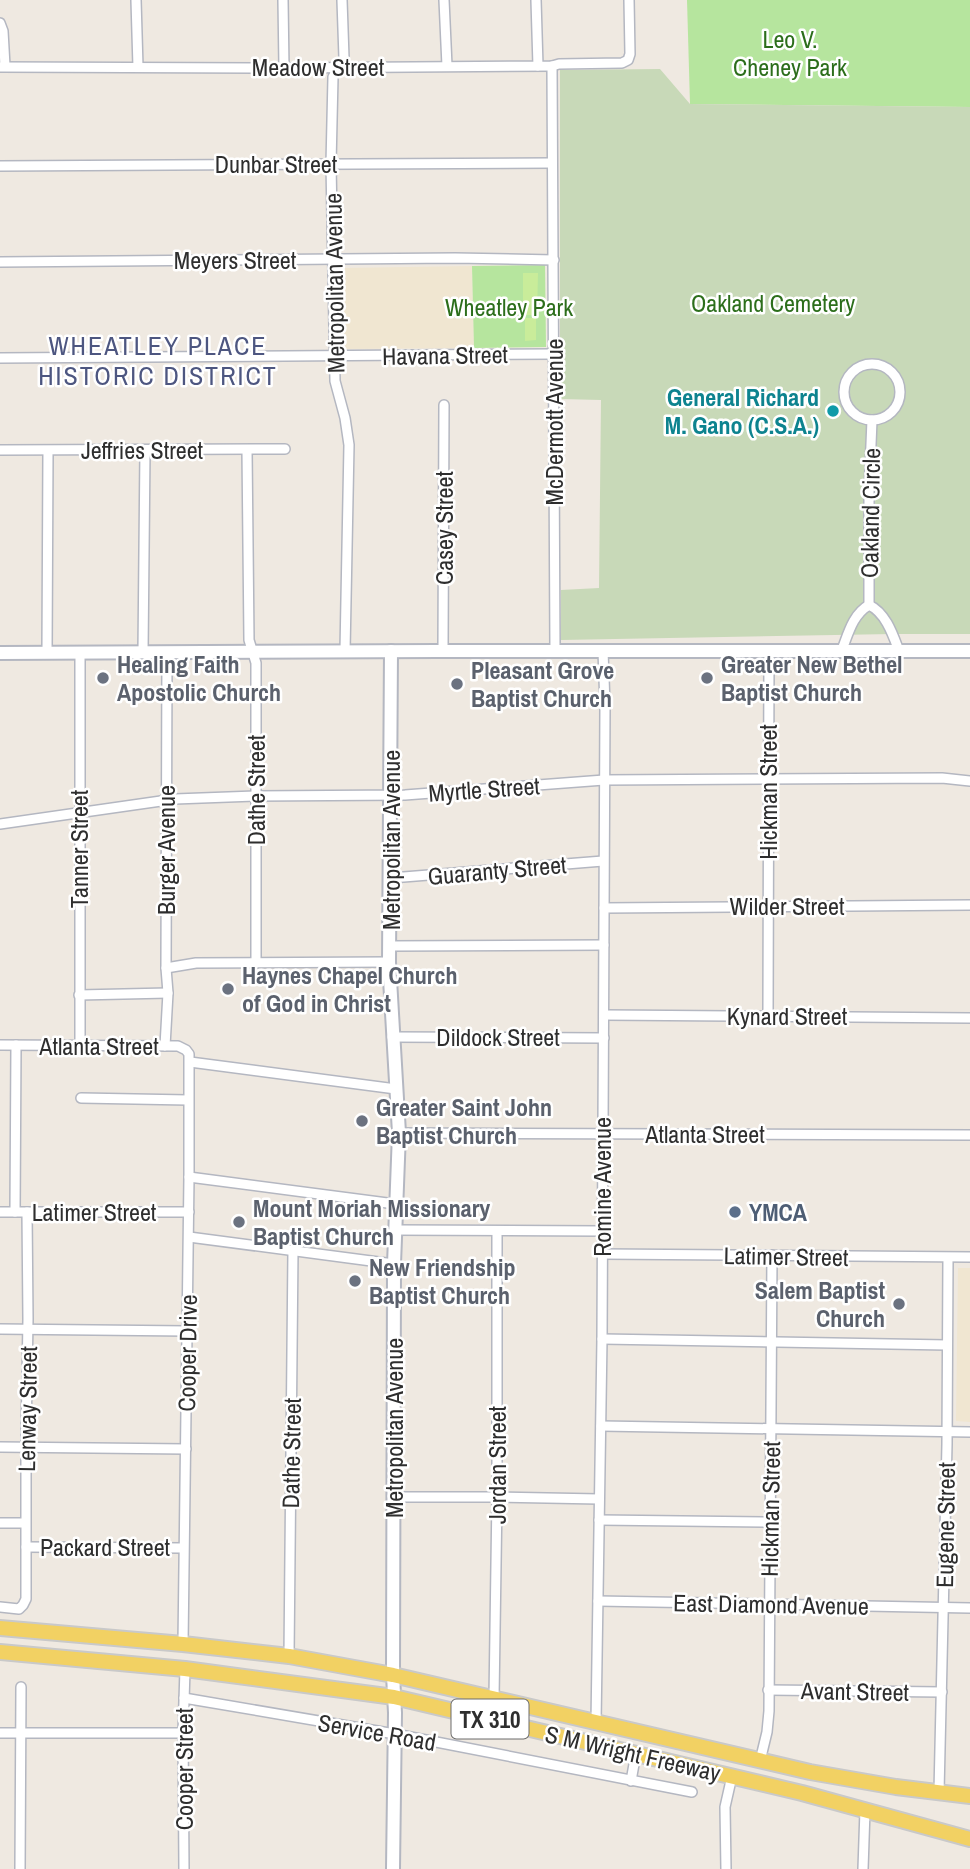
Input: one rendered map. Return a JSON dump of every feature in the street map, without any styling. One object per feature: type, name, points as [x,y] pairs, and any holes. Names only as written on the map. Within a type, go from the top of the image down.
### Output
[{"type":"main road","name":"S M Wright Freeway","points":[[0,1628],[289,1656],[393,1675],[810,1772],[970,1796]]},
{"type":"main road","name":"S M Wright Freeway","points":[[0,1652],[185,1669],[394,1696],[732,1776],[970,1839]]},
{"type":"street","points":[[136,0],[138,67]]},
{"type":"street","points":[[283,0],[284,68]]},
{"type":"street","name":"Metropolitan Avenue","points":[[342,0],[344,58],[333,77],[331,164],[335,381],[349,445],[345,651]]},
{"type":"street","points":[[444,0],[447,66]]},
{"type":"street","points":[[536,0],[538,66]]},
{"type":"street","name":"Meadow Street","points":[[2,66],[338,68],[622,64],[628,60],[630,54],[629,0]]},
{"type":"street","points":[[0,23],[3,31],[2,66]]},
{"type":"street","name":"McDermott Avenue","points":[[552,66],[555,652]]},
{"type":"street","name":"Dunbar Street","points":[[0,166],[552,163]]},
{"type":"street","name":"Meyers Street","points":[[0,262],[554,260]]},
{"type":"street","name":"Havana Street","points":[[0,358],[553,354]]},
{"type":"street","name":"Oakland Circle","points":[[871,365],[887,369],[895,377],[900,395],[897,405],[888,415],[872,420],[853,414],[844,394],[850,375],[859,368],[871,365]]},
{"type":"street","name":"Casey Street","points":[[443,651],[444,405]]},
{"type":"street","name":"Oakland Circle","points":[[869,605],[872,420]]},
{"type":"street","name":"Jeffries Street","points":[[0,450],[285,449]]},
{"type":"street","points":[[143,652],[145,450]]},
{"type":"street","name":"Dathe Street","points":[[247,450],[249,640],[256,663],[256,963]]},
{"type":"street","points":[[47,652],[48,451]]},
{"type":"street","name":"Oakland Circle","points":[[869,605],[877,610],[893,634],[899,652]]},
{"type":"street","name":"Oakland Circle","points":[[841,652],[859,611],[869,605]]},
{"type":"street","name":"Metropolitan Avenue","points":[[391,651],[389,962],[398,1133],[394,1264],[393,1869]]},
{"type":"street","name":"Romine Avenue","points":[[597,1723],[603,1339],[603,651]]},
{"type":"street","points":[[0,653],[970,651]]},
{"type":"street","name":"Hickman Street","points":[[768,1016],[769,652]]},
{"type":"street","name":"Tanner Street","points":[[80,653],[80,1046]]},
{"type":"street","name":"Burger Avenue","points":[[165,1046],[168,993],[167,653]]},
{"type":"street","name":"Myrtle Street","points":[[0,824],[166,800],[391,795],[604,780],[942,778],[970,781]]},
{"type":"street","name":"Guaranty Street","points":[[391,878],[603,861]]},
{"type":"street","name":"Wilder Street","points":[[604,908],[970,905]]},
{"type":"street","points":[[390,946],[604,944]]},
{"type":"street","points":[[166,968],[197,963],[389,962]]},
{"type":"street","points":[[79,995],[168,993]]},
{"type":"street","name":"Kynard Street","points":[[604,1016],[970,1018]]},
{"type":"street","name":"Dildock Street","points":[[392,1037],[604,1038]]},
{"type":"street","name":"Atlanta Street","points":[[0,1045],[178,1046],[189,1054],[190,1062],[396,1089]]},
{"type":"street","points":[[15,1212],[16,1045]]},
{"type":"street","name":"Cooper Drive","points":[[183,1644],[190,1062]]},
{"type":"street","points":[[81,1098],[188,1100]]},
{"type":"street","name":"Atlanta Street","points":[[398,1133],[970,1135]]},
{"type":"street","points":[[189,1177],[395,1204]]},
{"type":"street","name":"Latimer Street","points":[[0,1212],[189,1212]]},
{"type":"street","name":"Lenway Street","points":[[0,1606],[19,1609],[26,1599],[27,1212]]},
{"type":"street","points":[[395,1230],[602,1231]]},
{"type":"street","name":"Jordan Street","points":[[494,1698],[498,1231]]},
{"type":"street","points":[[189,1237],[394,1264]]},
{"type":"street","name":"Dathe Street","points":[[289,1656],[293,1250]]},
{"type":"street","name":"Latimer Street","points":[[602,1254],[970,1257]]},
{"type":"street","name":"Hickman Street","points":[[760,1761],[766,1732],[768,1690],[772,1255]]},
{"type":"street","name":"Eugene Street","points":[[939,1792],[948,1258]]},
{"type":"street","points":[[0,1329],[187,1331]]},
{"type":"street","points":[[603,1339],[947,1345]]},
{"type":"street","points":[[601,1426],[970,1432]]},
{"type":"street","points":[[0,1447],[186,1448]]},
{"type":"street","points":[[394,1497],[599,1499]]},
{"type":"street","points":[[599,1520],[769,1522]]},
{"type":"street","points":[[0,1523],[25,1523]]},
{"type":"street","name":"Packard Street","points":[[26,1547],[183,1548]]},
{"type":"street","name":"East Diamond Avenue","points":[[598,1601],[970,1608]]},
{"type":"street","name":"Cooper Street","points":[[184,1869],[185,1669]]},
{"type":"street","points":[[20,1869],[21,1687]]},
{"type":"street","name":"Avant Street","points":[[768,1690],[942,1692]]},
{"type":"street","name":"Service Road","points":[[184,1698],[395,1734],[692,1792]]},
{"type":"street","points":[[0,1733],[183,1733]]},
{"type":"street","points":[[631,1781],[636,1753]]},
{"type":"street","points":[[726,1869],[726,1807],[732,1776]]},
{"type":"street","points":[[863,1869],[865,1810]]},
{"type":"shaded area","points":[[472,266],[474,348],[342,349],[342,268]]},
{"type":"shaded area","points":[[958,1268],[970,1268],[970,1422],[956,1421]]},
{"type":"green space","name":"Leo V. Cheney Park","points":[[687,0],[970,0],[970,107],[690,104]]},
{"type":"green space","name":"Oakland Cemetery","points":[[660,69],[690,104],[970,107],[970,634],[561,640],[561,590],[599,588],[601,400],[560,399],[560,70]]},
{"type":"green space","name":"Wheatley Park","points":[[545,265],[546,347],[474,348],[472,266]]},
{"type":"green space","points":[[523,273],[538,273],[537,315],[523,315]]},
{"type":"green space","points":[[525,318],[536,318],[536,340],[525,341]]},
{"type":"place","name":"General Richard M. Gano (C.S.A.)","points":[[833,411]]},
{"type":"place","name":"Healing Faith Apostolic Church","points":[[103,678]]},
{"type":"place","name":"Greater New Bethel Baptist Church","points":[[707,678]]},
{"type":"place","name":"Pleasant Grove Baptist Church","points":[[457,684]]},
{"type":"place","name":"Haynes Chapel Church of God in Christ","points":[[228,989]]},
{"type":"place","name":"Greater Saint John Baptist Church","points":[[362,1121]]},
{"type":"place","name":"YMCA","points":[[735,1212]]},
{"type":"place","name":"Mount Moriah Missionary Baptist Church","points":[[239,1222]]},
{"type":"place","name":"New Friendship Baptist Church","points":[[355,1281]]},
{"type":"place","name":"Salem Baptist Church","points":[[899,1304]]},
{"type":"district","name":"WHEATLEY PLACE HISTORIC DISTRICT","points":[[158,360]]}]
